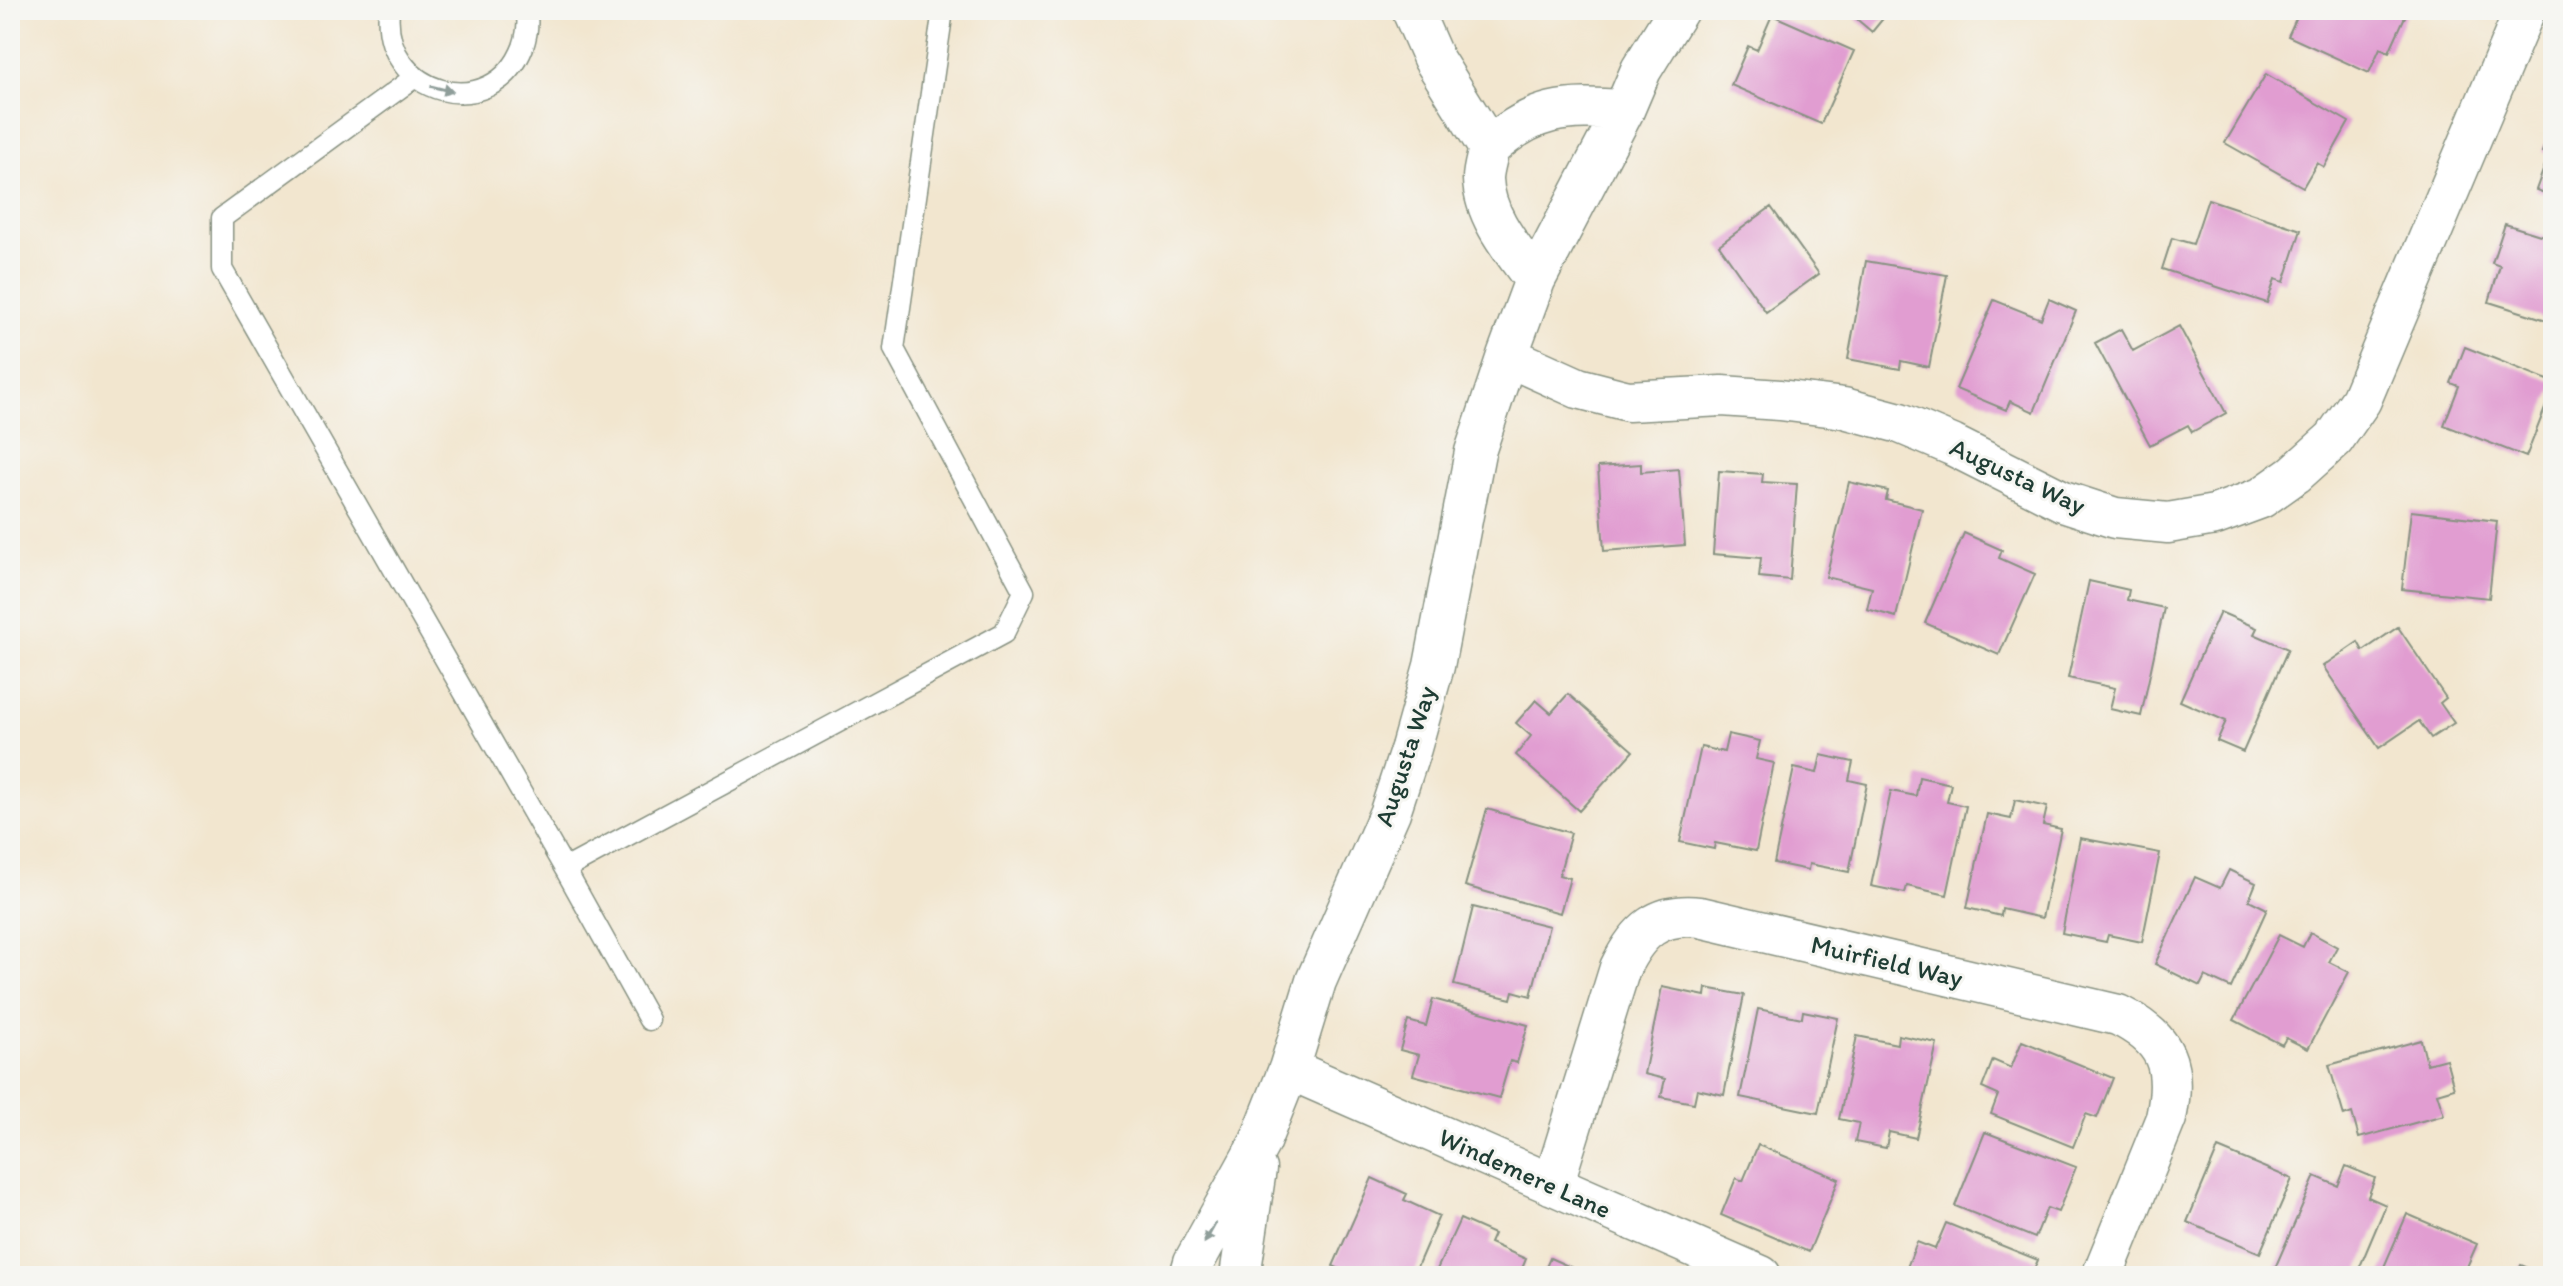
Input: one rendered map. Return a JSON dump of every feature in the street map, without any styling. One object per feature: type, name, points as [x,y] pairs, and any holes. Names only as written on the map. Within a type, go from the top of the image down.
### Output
[{"type":"street","points":[[1412,10],[1433,58],[1489,148]]},
{"type":"street","name":"Augusta Way","points":[[1190,1276],[1194,1262],[1260,1142],[1289,1069],[1316,981],[1390,812],[1434,666],[1475,452],[1535,280],[1624,110],[1641,70],[1678,10]]},
{"type":"street","name":"Augusta Way","points":[[1507,356],[1578,388],[1628,401],[1722,396],[1844,408],[1900,423],[1952,445],[2063,501],[2115,518],[2168,523],[2215,515],[2261,498],[2295,474],[2334,439],[2361,400],[2525,10]]},
{"type":"street","points":[[1535,280],[1505,238],[1491,211],[1483,180],[1489,148],[1512,128],[1540,115],[1580,107],[1624,110]]},
{"type":"street","name":"Muirfield Way","points":[[1553,1185],[1620,968],[1629,950],[1660,921],[1678,915],[1700,917],[2118,1015],[2139,1025],[2157,1042],[2168,1064],[2171,1091],[2166,1118],[2114,1272]]},
{"type":"street","name":"Windemere Lane","points":[[1289,1069],[1761,1276]]},
{"type":"street","name":"Augusta Way","points":[[1240,1276],[1260,1142]]},
{"type":"lane","points":[[389,10],[389,37],[398,60],[415,77],[436,89],[460,93],[484,88],[504,76],[519,58],[531,12]]},
{"type":"lane","points":[[565,869],[1004,633],[1024,592],[894,349],[943,10]]},
{"type":"lane","points":[[415,77],[222,218],[222,269],[649,1020]]},
{"type":"building","points":[[1846,10],[1890,10],[1872,32]]},
{"type":"building","points":[[2300,10],[2408,10],[2389,52],[2380,48],[2369,73],[2288,36]]},
{"type":"building","points":[[1772,15],[1854,51],[1821,124],[1731,85],[1748,46],[1757,50]]},
{"type":"building","points":[[2266,74],[2349,122],[2324,167],[2317,163],[2303,187],[2225,143]]},
{"type":"building","points":[[2553,123],[2553,196],[2536,190],[2549,154],[2542,152]]},
{"type":"building","points":[[2208,199],[2301,230],[2284,282],[2275,279],[2267,303],[2162,269],[2172,238],[2193,244]]},
{"type":"building","points":[[1771,207],[1819,274],[1766,312],[1719,245]]},
{"type":"building","points":[[2505,224],[2553,239],[2553,322],[2489,302],[2500,266],[2492,263]]},
{"type":"building","points":[[1866,261],[1947,275],[1929,367],[1901,361],[1900,369],[1848,359]]},
{"type":"building","points":[[2049,299],[2076,311],[2034,412],[2010,401],[2006,410],[1956,389],[1994,300],[2041,319]]},
{"type":"building","points":[[2179,326],[2226,413],[2192,432],[2188,425],[2150,445],[2095,343],[2121,329],[2133,351]]},
{"type":"building","points":[[2465,347],[2553,382],[2526,457],[2444,425],[2459,386],[2451,383]]},
{"type":"building","points":[[1641,464],[1641,472],[1679,469],[1685,545],[1604,551],[1598,467]]},
{"type":"building","points":[[1719,471],[1763,474],[1762,482],[1797,484],[1790,580],[1759,577],[1761,558],[1713,554]]},
{"type":"building","points":[[1849,482],[1888,491],[1886,500],[1922,509],[1896,617],[1867,609],[1872,588],[1826,577]]},
{"type":"building","points":[[2411,511],[2497,521],[2489,598],[2402,589]]},
{"type":"building","points":[[1964,533],[2002,550],[1999,558],[2035,574],[1999,655],[1925,623]]},
{"type":"building","points":[[2089,581],[2129,590],[2127,600],[2164,608],[2141,716],[2110,709],[2115,688],[2068,678]]},
{"type":"building","points":[[2220,612],[2257,628],[2254,634],[2288,649],[2243,752],[2217,741],[2226,721],[2180,701]]},
{"type":"building","points":[[2398,627],[2446,698],[2440,703],[2454,723],[2431,738],[2419,721],[2379,748],[2323,666],[2358,642],[2363,651]]},
{"type":"building","points":[[1568,694],[1633,751],[1579,811],[1516,755],[1531,736],[1516,723],[1536,700],[1551,713]]},
{"type":"building","points":[[1728,734],[1760,741],[1756,759],[1774,763],[1756,851],[1715,843],[1714,849],[1680,842],[1701,747],[1724,752]]},
{"type":"building","points":[[1821,755],[1853,762],[1849,780],[1867,784],[1849,872],[1809,864],[1808,870],[1774,863],[1794,768],[1817,773]]},
{"type":"building","points":[[1919,777],[1951,784],[1947,802],[1966,806],[1947,895],[1907,886],[1905,893],[1871,886],[1891,791],[1916,796]]},
{"type":"building","points":[[2015,800],[2047,807],[2043,825],[2061,829],[2042,918],[2002,909],[2001,916],[1967,908],[1987,814],[2011,819]]},
{"type":"building","points":[[1487,809],[1571,833],[1559,875],[1570,878],[1560,913],[1465,886]]},
{"type":"building","points":[[2080,838],[2160,853],[2142,942],[2108,935],[2106,942],[2062,933]]},
{"type":"building","points":[[2229,870],[2256,883],[2249,900],[2267,909],[2231,988],[2205,976],[2200,986],[2155,964],[2195,877],[2220,888]]},
{"type":"building","points":[[1473,907],[1549,926],[1531,996],[1513,991],[1511,999],[1454,985]]},
{"type":"building","points":[[2310,932],[2337,947],[2329,962],[2349,972],[2308,1049],[2286,1038],[2282,1045],[2234,1020],[2279,935],[2303,947]]},
{"type":"building","points":[[1662,987],[1705,996],[1706,988],[1744,995],[1724,1095],[1697,1089],[1694,1103],[1661,1097],[1665,1079],[1644,1074]]},
{"type":"building","points":[[1433,999],[1528,1025],[1517,1063],[1510,1061],[1499,1098],[1413,1075],[1419,1055],[1400,1050],[1408,1021],[1426,1026]]},
{"type":"building","points":[[1758,1009],[1802,1018],[1803,1011],[1838,1018],[1818,1113],[1740,1097]]},
{"type":"building","points":[[1898,1035],[1937,1043],[1916,1138],[1889,1132],[1886,1148],[1855,1142],[1859,1123],[1839,1119],[1857,1036],[1897,1044]]},
{"type":"building","points":[[2421,1040],[2427,1064],[2446,1059],[2454,1088],[2437,1093],[2444,1115],[2359,1138],[2352,1113],[2344,1116],[2329,1065]]},
{"type":"building","points":[[2022,1041],[2113,1078],[2097,1118],[2086,1114],[2073,1147],[1991,1114],[1998,1095],[1982,1088],[1993,1060],[2011,1068]]},
{"type":"building","points":[[1985,1132],[2076,1167],[2058,1212],[2047,1208],[2035,1238],[1955,1206]]},
{"type":"building","points":[[1758,1145],[1839,1179],[1809,1252],[1721,1215],[1736,1178],[1743,1181]]},
{"type":"building","points":[[2218,1148],[2292,1179],[2260,1253],[2187,1222]]},
{"type":"building","points":[[2346,1166],[2375,1178],[2368,1197],[2386,1205],[2356,1276],[2295,1276],[2275,1268],[2315,1176],[2338,1186]]},
{"type":"building","points":[[1372,1178],[1407,1194],[1404,1200],[1439,1216],[1413,1276],[1355,1276],[1333,1266]]},
{"type":"building","points":[[2407,1214],[2477,1244],[2463,1276],[2380,1276]]},
{"type":"building","points":[[1460,1219],[1494,1234],[1490,1243],[1526,1259],[1519,1276],[1434,1276]]},
{"type":"building","points":[[1946,1223],[2038,1260],[2031,1276],[1921,1276],[1906,1270],[1917,1242],[1935,1249]]},
{"type":"building","points":[[1550,1258],[1584,1273],[1583,1276],[1542,1276]]},
{"type":"building","points":[[2521,1265],[2547,1276],[2516,1276]]}]
